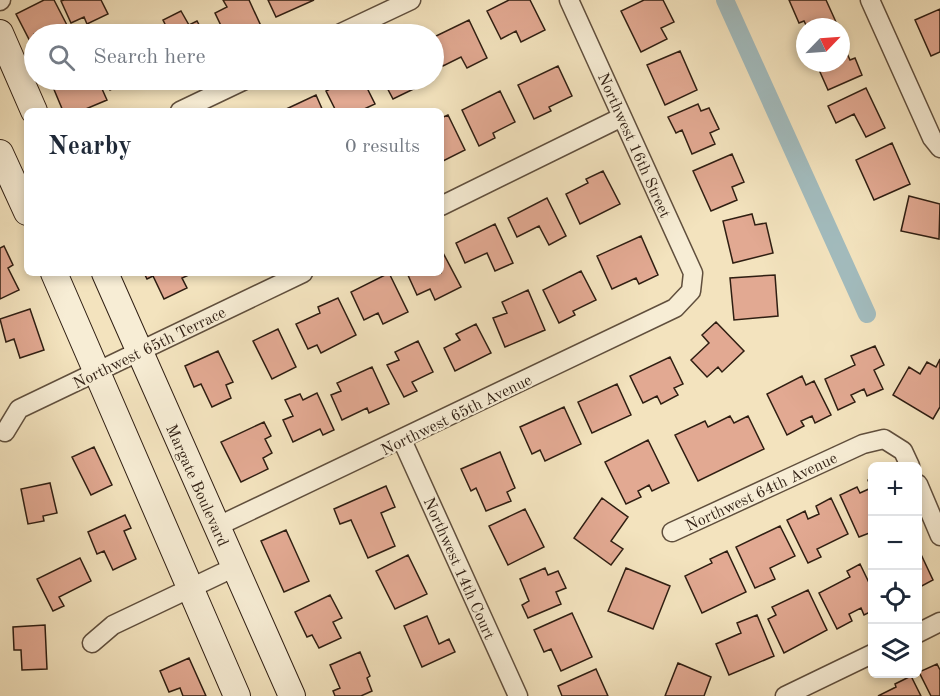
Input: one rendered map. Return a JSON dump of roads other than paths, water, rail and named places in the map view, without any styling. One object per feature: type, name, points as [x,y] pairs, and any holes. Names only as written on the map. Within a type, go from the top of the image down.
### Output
[{"type":"street","points":[[360,24],[411,0]]},
{"type":"street","name":"Northwest 16th Street","points":[[569,0],[693,273],[691,291]]},
{"type":"street","points":[[872,1],[932,138],[940,148]]},
{"type":"street","points":[[0,33],[24,88]]},
{"type":"street","points":[[25,90],[33,108]]},
{"type":"street","points":[[186,108],[225,90]]},
{"type":"street","points":[[444,205],[622,117]]},
{"type":"street","points":[[0,153],[18,196]]},
{"type":"street","points":[[55,276],[237,696]]},
{"type":"street","name":"Margate Boulevard","points":[[106,276],[292,696]]},
{"type":"street","name":"Northwest 65th Terrace","points":[[5,432],[19,410],[297,276]]},
{"type":"street","name":"Northwest 65th Avenue","points":[[216,527],[675,308],[691,291]]},
{"type":"street","name":"Northwest 64th Avenue","points":[[672,532],[863,444],[884,439],[903,451],[908,462]]},
{"type":"street","name":"Northwest 14th Court","points":[[402,440],[518,696]]},
{"type":"street","points":[[922,493],[940,536]]},
{"type":"street","points":[[92,644],[113,626],[235,567]]},
{"type":"street","points":[[922,631],[940,622]]},
{"type":"street","points":[[785,696],[868,656]]},
{"type":"waterway","points":[[725,0],[867,314]]}]
